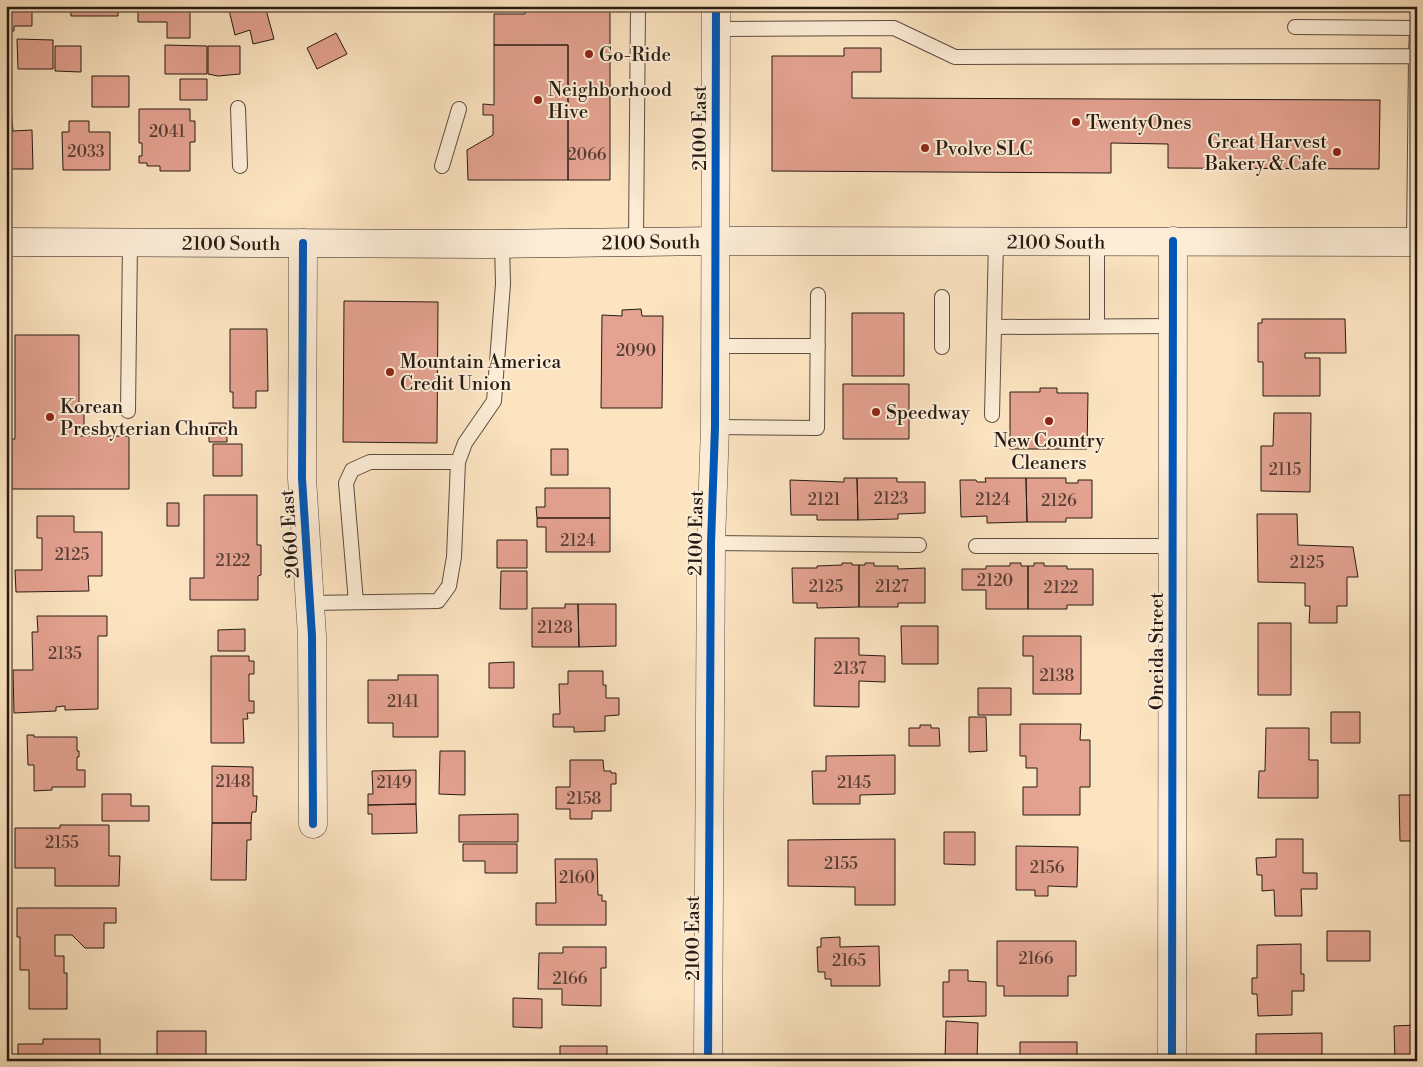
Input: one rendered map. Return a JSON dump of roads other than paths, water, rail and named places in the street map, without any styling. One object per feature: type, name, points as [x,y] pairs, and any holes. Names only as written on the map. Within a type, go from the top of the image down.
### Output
[{"type":"street","name":"2100 East","points":[[708,1061],[711,543],[715,427],[716,18]]},
{"type":"street","name":"2100 South","points":[[6,242],[502,243],[715,240],[1098,240],[1416,242]]},
{"type":"street","name":"Oneida Street","points":[[1172,1061],[1173,241]]},
{"type":"street","name":"2060 East","points":[[303,243],[302,478],[313,661],[313,824]]},
{"type":"lane","points":[[636,242],[638,6]]},
{"type":"lane","points":[[716,18],[894,28],[956,57],[1416,56]]},
{"type":"lane","points":[[1295,27],[1416,28],[1416,242]]},
{"type":"lane","points":[[238,108],[240,166]]},
{"type":"lane","points":[[442,166],[459,108]]},
{"type":"lane","points":[[1097,326],[1098,240]]},
{"type":"lane","points":[[992,415],[996,241]]},
{"type":"lane","points":[[128,411],[130,242]]},
{"type":"lane","points":[[310,603],[438,602],[449,586],[454,557],[458,462],[465,443],[494,401],[503,284],[502,243]]},
{"type":"lane","points":[[715,427],[817,428],[818,295]]},
{"type":"lane","points":[[942,297],[942,346]]},
{"type":"lane","points":[[994,327],[1173,326]]},
{"type":"lane","points":[[715,346],[818,346]]},
{"type":"lane","points":[[356,602],[346,483],[352,470],[370,462],[458,462]]},
{"type":"lane","points":[[711,543],[919,545]]},
{"type":"lane","points":[[976,546],[1173,546]]},
{"type":"place","name":"Go-Ride","points":[[589,54]]},
{"type":"place","name":"Neighborhood Hive","points":[[538,100]]},
{"type":"place","name":"TwentyOnes","points":[[1076,122]]},
{"type":"place","name":"Pvolve SLC","points":[[925,148]]},
{"type":"place","name":"Great Harvest Bakery & Cafe","points":[[1337,152]]},
{"type":"place","name":"Mountain America Credit Union","points":[[390,372]]},
{"type":"place","name":"Speedway","points":[[876,412]]},
{"type":"place","name":"Korean Presbyterian Church","points":[[50,417]]},
{"type":"place","name":"New Country Cleaners","points":[[1049,421]]}]
